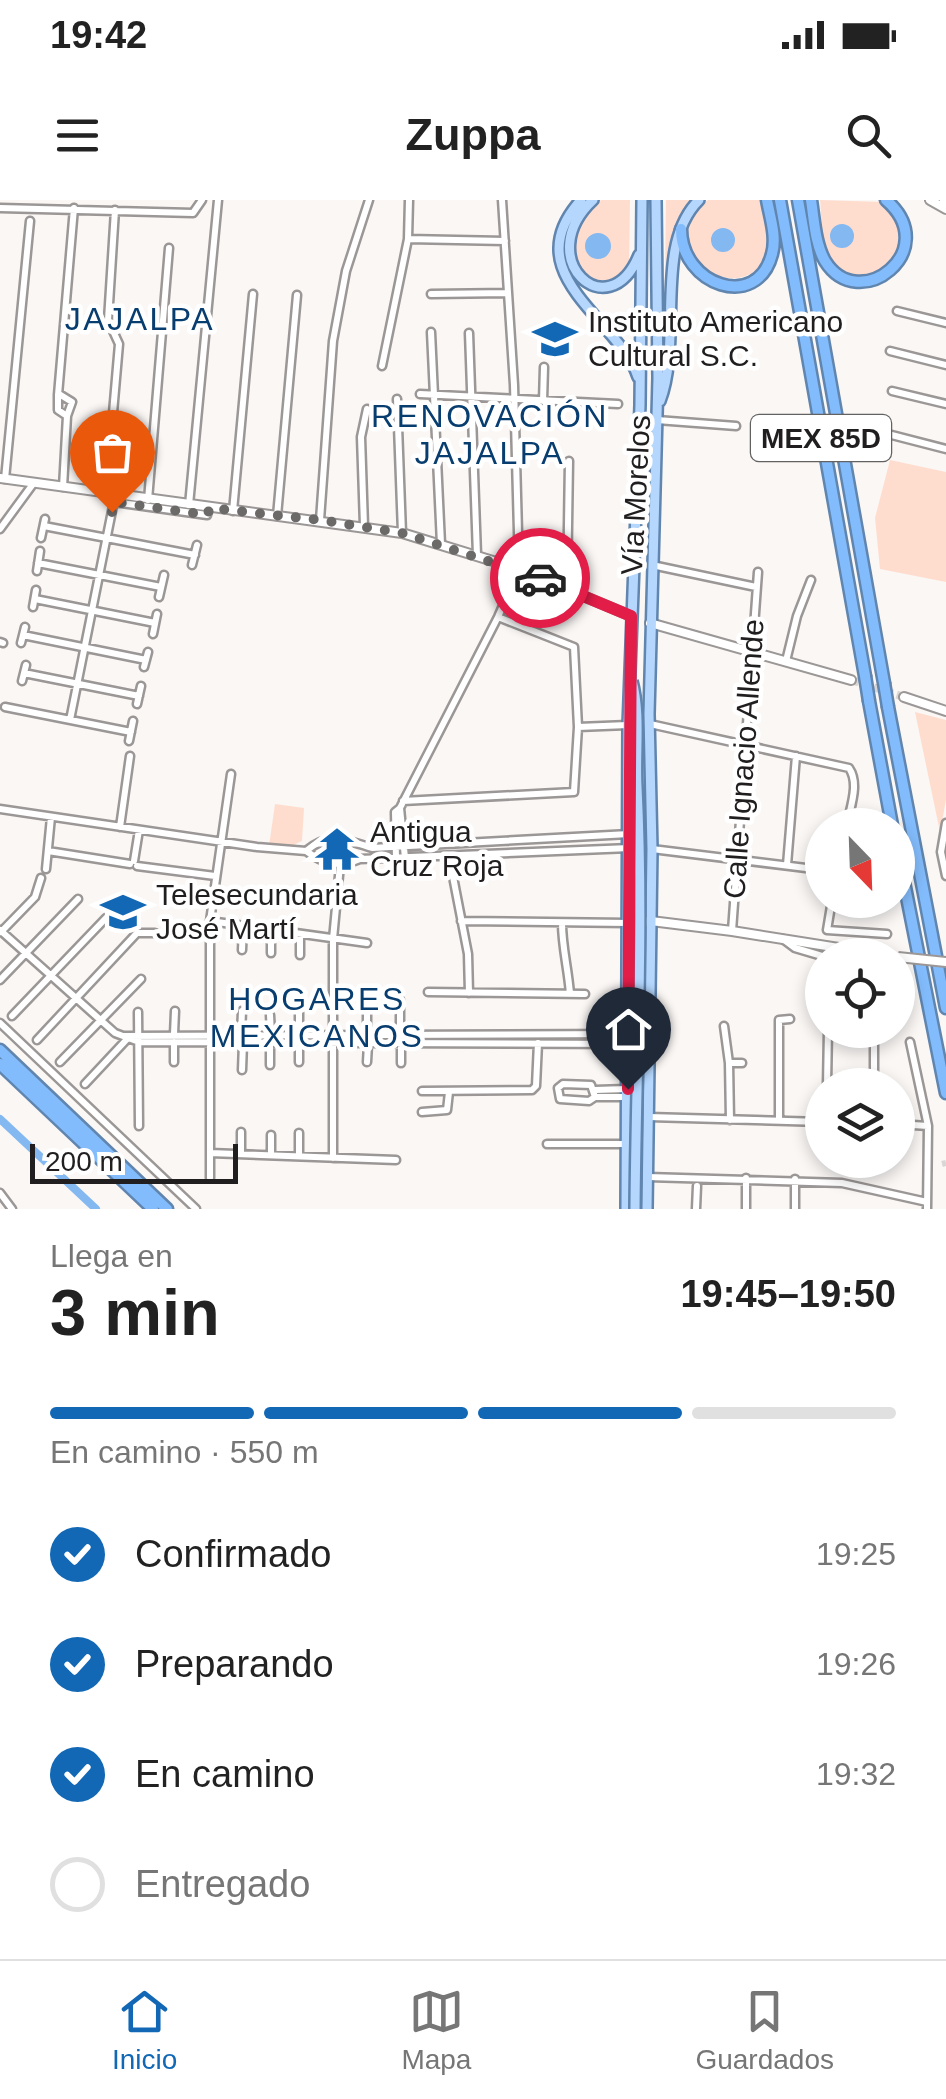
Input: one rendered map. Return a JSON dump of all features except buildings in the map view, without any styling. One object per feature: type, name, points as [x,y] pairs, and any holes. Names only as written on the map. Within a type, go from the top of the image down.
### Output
[{"type":"highway","points":[[681,229],[684,253],[700,275],[720,284],[746,283],[762,273],[772,254],[774,240],[767,200]]},
{"type":"highway","name":"MEX 85D","points":[[780,200],[889,808]]},
{"type":"highway","name":"MEX 85D","points":[[798,200],[946,1008]]},
{"type":"highway","points":[[811,200],[820,250],[826,262],[840,276],[860,282],[886,274],[903,253],[904,226],[886,200]]},
{"type":"highway","points":[[911,918],[946,1093]]},
{"type":"highway","points":[[0,1050],[167,1209]]},
{"type":"highway","points":[[0,1064],[152,1209]]},
{"type":"main road","points":[[581,200],[563,232],[563,268],[582,305],[629,356],[640,387]]},
{"type":"main road","points":[[594,200],[576,221],[570,242],[570,261],[580,278],[598,287],[619,283],[633,268],[642,243]]},
{"type":"main road","name":"Vía Morelos","points":[[626,1209],[628,725],[642,200]]},
{"type":"main road","name":"Vía Morelos","points":[[647,1209],[656,200]]},
{"type":"main road","points":[[656,408],[669,367],[676,246],[686,215],[699,200]]},
{"type":"main road","points":[[930,200],[946,209]]},
{"type":"main road","points":[[2,479],[111,497],[402,533],[478,555],[631,616]]},
{"type":"main road","points":[[650,622],[851,680]]},
{"type":"main road","points":[[631,678],[637,700],[640,850],[635,1209]]},
{"type":"main road","points":[[904,697],[946,710]]},
{"type":"main road","points":[[629,923],[732,931],[805,943]]},
{"type":"main road","points":[[915,959],[946,962]]},
{"type":"street","points":[[0,208],[193,214],[202,200]]},
{"type":"street","points":[[189,505],[218,200]]},
{"type":"street","points":[[320,520],[333,341],[346,270],[369,200]]},
{"type":"street","points":[[382,366],[408,239],[409,200]]},
{"type":"street","points":[[401,858],[402,804],[519,570],[502,200]]},
{"type":"street","points":[[67,416],[58,410],[58,393],[74,208]]},
{"type":"street","points":[[70,720],[111,497],[119,344],[108,320],[115,210]]},
{"type":"street","points":[[2,479],[30,222]]},
{"type":"street","points":[[408,239],[505,242]]},
{"type":"street","points":[[148,500],[168,248]]},
{"type":"street","points":[[431,294],[508,293]]},
{"type":"street","points":[[233,512],[253,294]]},
{"type":"street","points":[[277,516],[297,295]]},
{"type":"street","points":[[897,311],[946,324]]},
{"type":"street","points":[[431,332],[441,544]]},
{"type":"street","points":[[469,333],[478,555]]},
{"type":"street","points":[[890,352],[946,365]]},
{"type":"street","points":[[543,401],[544,367]]},
{"type":"street","points":[[892,391],[946,404]]},
{"type":"street","points":[[58,393],[72,402],[67,416],[63,488]]},
{"type":"street","points":[[420,394],[618,404]]},
{"type":"street","points":[[397,399],[402,533]]},
{"type":"street","points":[[364,526],[361,438],[368,409]]},
{"type":"street","points":[[656,420],[736,426]]},
{"type":"street","points":[[884,434],[946,449]]},
{"type":"street","points":[[567,588],[569,461]]},
{"type":"street","points":[[0,530],[33,484]]},
{"type":"street","points":[[111,497],[207,515],[210,508]]},
{"type":"street","points":[[42,538],[44,523],[195,554]]},
{"type":"street","points":[[192,565],[197,545]]},
{"type":"street","points":[[40,551],[38,567],[161,587]]},
{"type":"street","points":[[652,565],[756,587]]},
{"type":"street","name":"Calle Ignacio Allende","points":[[732,931],[758,572]]},
{"type":"street","points":[[159,598],[164,575]]},
{"type":"street","points":[[786,661],[811,580]]},
{"type":"street","points":[[35,599],[155,624]]},
{"type":"street","points":[[153,634],[157,614]]},
{"type":"street","points":[[402,804],[574,792],[578,727],[575,651],[571,644],[498,617]]},
{"type":"street","points":[[23,635],[146,660]]},
{"type":"street","points":[[24,673],[138,700],[141,686]]},
{"type":"street","points":[[5,707],[130,736],[133,721]]},
{"type":"street","points":[[649,724],[850,768],[855,786],[850,808]]},
{"type":"street","points":[[578,727],[628,725]]},
{"type":"street","points":[[120,827],[130,756]]},
{"type":"street","points":[[788,865],[796,756]]},
{"type":"street","points":[[210,1178],[210,921],[231,774]]},
{"type":"street","points":[[0,809],[306,851],[318,860],[340,864],[360,859],[630,848]]},
{"type":"street","points":[[46,869],[51,816]]},
{"type":"street","points":[[946,824],[941,852],[946,876]]},
{"type":"street","points":[[134,864],[139,830]]},
{"type":"street","points":[[306,851],[330,838],[372,848],[630,834]]},
{"type":"street","points":[[502,841],[503,854]]},
{"type":"street","points":[[360,844],[360,859]]},
{"type":"street","points":[[652,848],[805,868]]},
{"type":"street","points":[[48,851],[215,876]]},
{"type":"street","points":[[449,856],[468,954],[469,992]]},
{"type":"street","points":[[333,1158],[332,939],[340,864]]},
{"type":"street","points":[[41,878],[35,897],[0,932],[100,1021],[126,1037],[334,1039],[368,1034],[538,1034],[628,1039]]},
{"type":"street","points":[[0,980],[78,900]]},
{"type":"street","points":[[12,1016],[106,918]]},
{"type":"street","points":[[829,918],[827,930],[887,934]]},
{"type":"street","points":[[210,921],[367,942]]},
{"type":"street","points":[[461,921],[629,923]]},
{"type":"street","points":[[562,922],[562,950],[568,964],[570,994]]},
{"type":"street","points":[[242,926],[242,950]]},
{"type":"street","points":[[271,930],[271,953]]},
{"type":"street","points":[[37,1040],[137,933],[154,933]]},
{"type":"street","points":[[300,934],[300,956]]},
{"type":"street","points":[[782,939],[805,951]]},
{"type":"street","points":[[60,1062],[141,979]]},
{"type":"street","points":[[428,992],[585,994]]},
{"type":"street","points":[[400,1000],[400,1034]]},
{"type":"street","points":[[174,1062],[175,1010]]},
{"type":"street","points":[[242,1011],[242,1070]]},
{"type":"street","points":[[299,1011],[299,1062]]},
{"type":"street","points":[[138,1012],[139,1126]]},
{"type":"street","points":[[367,1014],[368,1034]]},
{"type":"street","points":[[270,1016],[270,1065]]},
{"type":"street","points":[[779,1120],[779,1020],[790,1019]]},
{"type":"street","points":[[0,1023],[196,1209]]},
{"type":"street","points":[[724,1026],[730,1120]]},
{"type":"street","points":[[458,1034],[458,1044]]},
{"type":"street","points":[[422,1091],[532,1090],[536,1086],[538,1034]]},
{"type":"street","points":[[85,1084],[126,1037]]},
{"type":"street","points":[[334,1039],[368,1044],[538,1044],[628,1039]]},
{"type":"street","points":[[368,1044],[368,1062]]},
{"type":"street","points":[[401,1044],[401,1063]]},
{"type":"street","points":[[648,1177],[842,1183],[927,1205],[928,1126],[911,1048]]},
{"type":"street","points":[[729,1063],[742,1062]]},
{"type":"street","points":[[595,1094],[588,1084],[563,1084],[558,1088],[562,1100],[589,1101],[595,1094],[627,1093]]},
{"type":"street","points":[[422,1112],[447,1110],[449,1092]]},
{"type":"street","points":[[649,1117],[805,1121]]},
{"type":"street","points":[[915,1125],[928,1126]]},
{"type":"street","points":[[240,1132],[241,1154]]},
{"type":"street","points":[[299,1134],[299,1156]]},
{"type":"street","points":[[271,1135],[271,1156]]},
{"type":"street","points":[[548,1144],[627,1144]]},
{"type":"street","points":[[210,1153],[396,1160]]},
{"type":"street","points":[[930,1166],[942,1164]]},
{"type":"street","points":[[746,1178],[746,1209]]},
{"type":"street","points":[[795,1209],[796,1180]]},
{"type":"street","points":[[696,1209],[697,1186]]},
{"type":"street","points":[[0,1192],[12,1209]]},
{"type":"shaded area","points":[[601,200],[630,200],[629,268],[612,280],[597,283],[578,268],[575,253],[577,235]]},
{"type":"shaded area","points":[[666,200],[692,200],[675,228],[665,280]]},
{"type":"shaded area","points":[[708,200],[761,200],[767,247],[758,268],[743,277],[724,277],[706,270],[691,257],[684,240],[689,220]]},
{"type":"shaded area","points":[[820,200],[883,202],[896,222],[898,241],[894,256],[884,268],[870,275],[855,276],[840,269],[825,248]]},
{"type":"shaded area","points":[[890,460],[946,472],[946,582],[880,569],[875,518]]},
{"type":"shaded area","points":[[915,712],[946,720],[946,800],[940,832]]},
{"type":"shaded area","points":[[275,804],[304,808],[302,841],[287,848],[269,846]]},
{"type":"water","points":[[842,224],[854,236],[842,248],[830,236]]},
{"type":"water","points":[[723,228],[735,240],[723,252],[711,240]]},
{"type":"water","points":[[598,233],[607,237],[611,246],[607,255],[598,259],[589,255],[585,246],[589,237]]},
{"type":"waterway","points":[[0,1119],[96,1209]]},
{"type":"tunnel","points":[[851,680],[904,697]]},
{"type":"tunnel","points":[[942,1164],[946,1163]]},
{"type":"way so far","points":[[112,512],[114,502],[207,515],[210,508],[320,520],[402,533],[540,578]]},
{"type":"place","name":"Instituto Americano Cultural S.C.","points":[[555,339]]},
{"type":"place","name":"Antigua Cruz Roja","points":[[337,849]]},
{"type":"place","name":"Telesecundaria José Martí","points":[[123,912]]},
{"type":"district","name":"JAJALPA","points":[[140,319]]},
{"type":"district","name":"RENOVACIÓN JAJALPA","points":[[490,434]]},
{"type":"district","name":"HOGARES MEXICANOS","points":[[317,1018]]},
{"type":"route","points":[[540,578],[631,616],[628,1089]]}]
